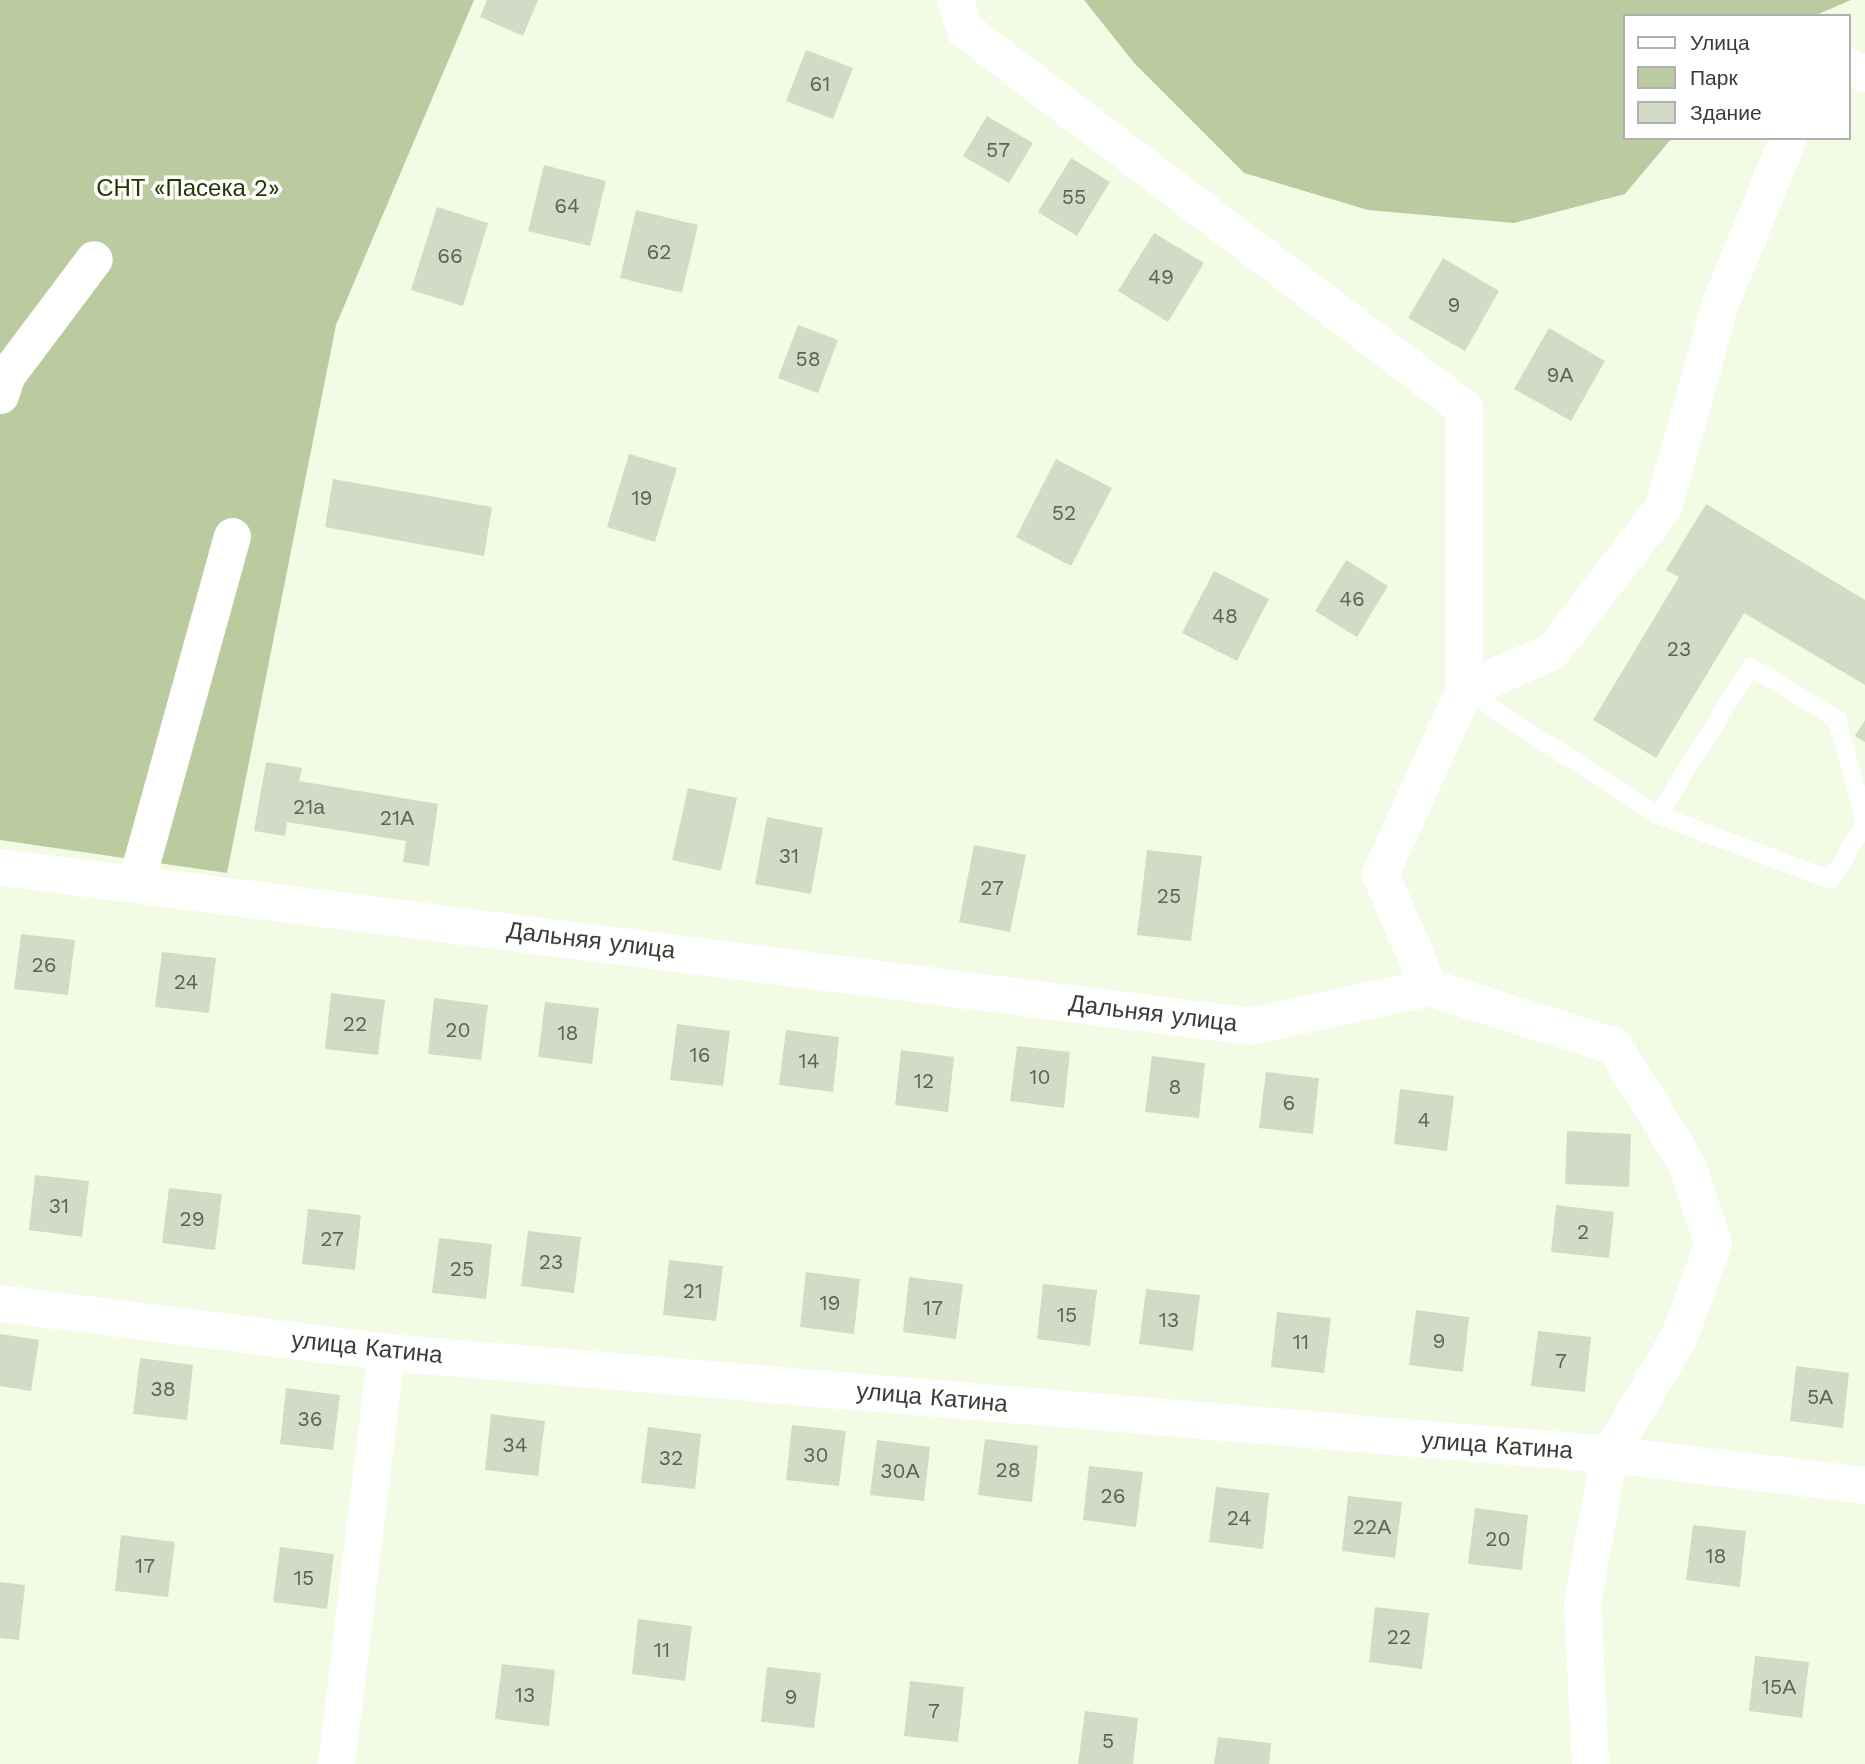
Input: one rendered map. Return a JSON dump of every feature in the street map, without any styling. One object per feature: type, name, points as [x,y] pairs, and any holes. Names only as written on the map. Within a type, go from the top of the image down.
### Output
[{"type":"street","points":[[955,0],[965,30],[1464,408],[1464,690],[1380,874],[1429,987],[1614,1046],[1686,1163],[1713,1244],[1678,1338],[1609,1454],[1582,1601],[1590,1764]]},
{"type":"street","points":[[1464,690],[1552,651],[1663,507],[1720,303],[1787,140]]},
{"type":"street","points":[[0,395],[6,376],[94,259]]},
{"type":"street","points":[[136,882],[232,536]]},
{"type":"street","name":"Дальняя улица","points":[[0,867],[136,882],[1249,1027],[1429,987]]},
{"type":"street","name":"улица Катина","points":[[0,1303],[386,1352],[1609,1454],[1865,1485]]},
{"type":"street","points":[[336,1764],[386,1352]]},
{"type":"lane","points":[[1464,690],[1658,815],[1831,880],[1865,823],[1837,719],[1751,667],[1658,815]]},
{"type":"green space","name":"СНТ «Пасека 2»","points":[[0,0],[474,0],[336,325],[227,873],[0,840]]},
{"type":"green space","points":[[1084,0],[1851,0],[1819,14],[1624,14],[1624,140],[1670,140],[1625,194],[1514,223],[1368,210],[1244,173],[1135,64]]},
{"type":"building","points":[[487,0],[538,0],[523,36],[480,17]]},
{"type":"building","points":[[806,50],[853,68],[833,119],[786,101]]},
{"type":"building","points":[[987,116],[1033,143],[1009,183],[963,156]]},
{"type":"building","points":[[1071,158],[1110,182],[1077,236],[1038,212]]},
{"type":"building","points":[[544,165],[606,181],[590,246],[528,231]]},
{"type":"building","points":[[437,207],[488,223],[463,306],[411,290]]},
{"type":"building","points":[[636,210],[698,225],[682,293],[620,278]]},
{"type":"building","points":[[1154,233],[1204,263],[1168,322],[1118,291]]},
{"type":"building","points":[[1443,258],[1499,291],[1465,351],[1408,318]]},
{"type":"building","points":[[798,325],[838,340],[818,393],[778,378]]},
{"type":"building","points":[[1549,328],[1605,361],[1571,421],[1514,389]]},
{"type":"building","points":[[629,454],[677,468],[655,542],[607,527]]},
{"type":"building","points":[[1056,459],[1112,488],[1071,566],[1016,537]]},
{"type":"building","points":[[333,479],[492,507],[484,556],[325,527]]},
{"type":"building","points":[[1706,504],[1865,600],[1865,685],[1744,613],[1656,758],[1593,720],[1679,577],[1666,570]]},
{"type":"building","points":[[1346,560],[1388,586],[1357,637],[1315,611]]},
{"type":"building","points":[[1214,571],[1269,599],[1237,661],[1182,633]]},
{"type":"building","points":[[1865,720],[1865,742],[1855,736]]},
{"type":"building","points":[[266,762],[302,768],[299,781],[438,804],[429,866],[403,862],[406,841],[287,822],[285,836],[254,831]]},
{"type":"building","points":[[688,788],[737,798],[721,871],[672,860]]},
{"type":"building","points":[[767,817],[823,828],[811,894],[755,884]]},
{"type":"building","points":[[974,845],[1026,855],[1010,932],[959,922]]},
{"type":"building","points":[[1147,850],[1202,856],[1191,941],[1137,935]]},
{"type":"building","points":[[21,934],[75,940],[68,995],[14,989]]},
{"type":"building","points":[[162,952],[216,958],[209,1013],[155,1007]]},
{"type":"building","points":[[331,993],[385,1000],[378,1055],[325,1049]]},
{"type":"building","points":[[434,998],[488,1005],[481,1060],[428,1054]]},
{"type":"building","points":[[545,1002],[599,1008],[592,1064],[538,1057]]},
{"type":"building","points":[[677,1024],[730,1031],[723,1086],[670,1080]]},
{"type":"building","points":[[786,1030],[839,1037],[833,1092],[779,1085]]},
{"type":"building","points":[[1017,1046],[1070,1052],[1064,1108],[1010,1101]]},
{"type":"building","points":[[901,1050],[954,1057],[948,1112],[895,1105]]},
{"type":"building","points":[[1152,1056],[1205,1063],[1199,1118],[1145,1112]]},
{"type":"building","points":[[1266,1072],[1319,1078],[1313,1134],[1259,1128]]},
{"type":"building","points":[[1400,1089],[1454,1096],[1447,1151],[1394,1144]]},
{"type":"building","points":[[1567,1131],[1631,1134],[1629,1187],[1565,1184]]},
{"type":"building","points":[[35,1175],[89,1181],[82,1237],[29,1230]]},
{"type":"building","points":[[169,1188],[222,1194],[215,1250],[162,1243]]},
{"type":"building","points":[[1556,1205],[1614,1212],[1609,1258],[1551,1252]]},
{"type":"building","points":[[308,1209],[361,1215],[355,1270],[302,1264]]},
{"type":"building","points":[[528,1231],[581,1237],[574,1293],[521,1286]]},
{"type":"building","points":[[439,1238],[492,1244],[486,1299],[432,1293]]},
{"type":"building","points":[[669,1260],[723,1266],[716,1321],[663,1315]]},
{"type":"building","points":[[806,1272],[860,1279],[854,1334],[800,1327]]},
{"type":"building","points":[[909,1277],[963,1284],[956,1339],[903,1332]]},
{"type":"building","points":[[1043,1284],[1097,1290],[1090,1346],[1037,1339]]},
{"type":"building","points":[[1146,1289],[1200,1295],[1193,1351],[1139,1344]]},
{"type":"building","points":[[1416,1310],[1469,1317],[1463,1372],[1409,1365]]},
{"type":"building","points":[[1277,1312],[1331,1318],[1324,1373],[1271,1367]]},
{"type":"building","points":[[1538,1331],[1591,1337],[1585,1392],[1531,1386]]},
{"type":"building","points":[[0,1334],[39,1340],[31,1391],[0,1386]]},
{"type":"building","points":[[140,1358],[193,1365],[187,1420],[133,1414]]},
{"type":"building","points":[[1796,1366],[1849,1373],[1843,1428],[1790,1421]]},
{"type":"building","points":[[286,1388],[340,1395],[333,1450],[280,1444]]},
{"type":"building","points":[[491,1414],[545,1421],[538,1476],[485,1470]]},
{"type":"building","points":[[792,1425],[846,1431],[839,1486],[786,1480]]},
{"type":"building","points":[[648,1427],[701,1434],[695,1489],[641,1483]]},
{"type":"building","points":[[985,1439],[1038,1446],[1032,1502],[978,1495]]},
{"type":"building","points":[[877,1440],[930,1447],[924,1501],[870,1495]]},
{"type":"building","points":[[1089,1466],[1143,1472],[1136,1527],[1083,1520]]},
{"type":"building","points":[[1216,1487],[1269,1493],[1263,1549],[1209,1542]]},
{"type":"building","points":[[1348,1496],[1402,1502],[1395,1558],[1342,1551]]},
{"type":"building","points":[[1475,1508],[1528,1515],[1522,1570],[1468,1564]]},
{"type":"building","points":[[1693,1525],[1746,1531],[1740,1587],[1686,1580]]},
{"type":"building","points":[[121,1535],[175,1542],[168,1597],[115,1591]]},
{"type":"building","points":[[280,1547],[334,1554],[327,1609],[273,1602]]},
{"type":"building","points":[[0,1582],[25,1585],[19,1640],[0,1638]]},
{"type":"building","points":[[1375,1607],[1429,1613],[1422,1669],[1369,1662]]},
{"type":"building","points":[[638,1619],[692,1626],[685,1681],[632,1674]]},
{"type":"building","points":[[1755,1656],[1809,1662],[1802,1718],[1749,1711]]},
{"type":"building","points":[[502,1664],[555,1670],[549,1726],[495,1719]]},
{"type":"building","points":[[767,1667],[821,1673],[814,1728],[761,1722]]},
{"type":"building","points":[[910,1681],[964,1687],[958,1742],[904,1736]]},
{"type":"building","points":[[1085,1711],[1138,1718],[1133,1764],[1078,1764]]},
{"type":"building","points":[[1218,1737],[1271,1743],[1269,1764],[1214,1764]]}]
